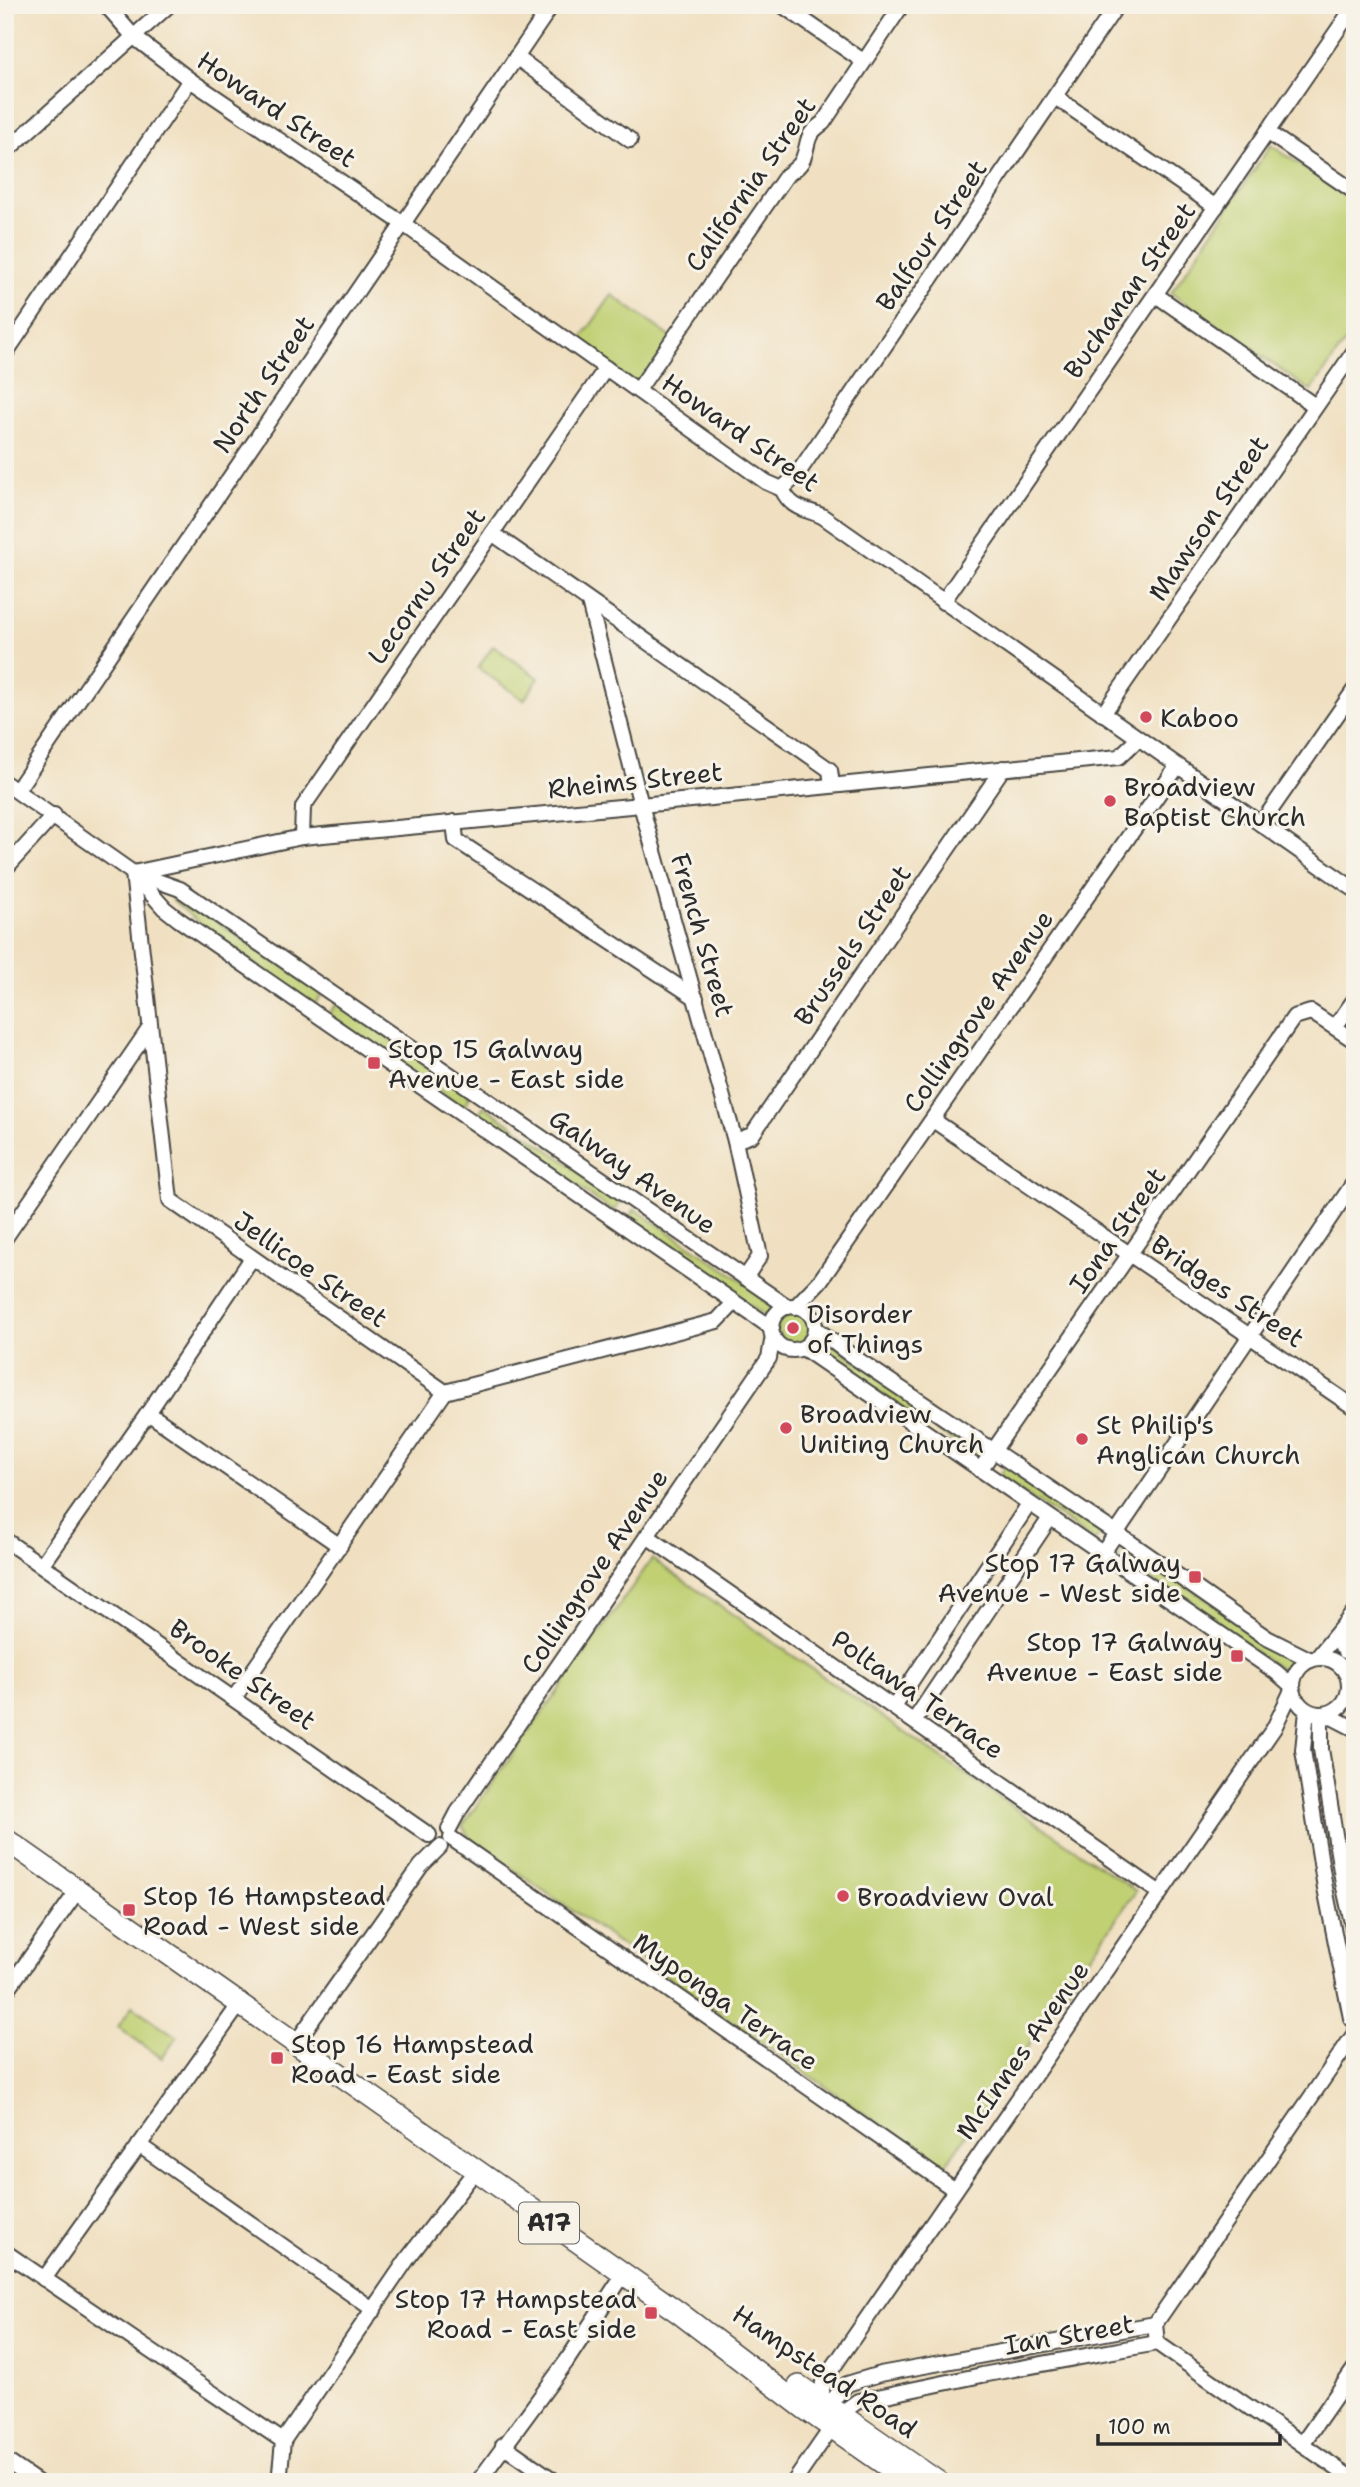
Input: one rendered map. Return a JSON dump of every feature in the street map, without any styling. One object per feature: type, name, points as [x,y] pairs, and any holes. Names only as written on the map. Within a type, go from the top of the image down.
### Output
[{"type":"highway","name":"Hampstead Road","points":[[5,1839],[623,2275],[825,2411],[938,2482]]},
{"type":"highway","name":"A17","points":[[5,1854],[31,1857]]},
{"type":"highway","name":"Hampstead Road","points":[[825,2411],[910,2482]]},
{"type":"street","name":"Howard Street","points":[[106,5],[134,37],[190,80],[402,223],[766,482],[782,489],[788,501],[796,508],[822,516],[1355,890]]},
{"type":"street","points":[[5,152],[169,5]]},
{"type":"street","name":"North Street","points":[[11,787],[552,5]]},
{"type":"street","points":[[782,5],[863,61]]},
{"type":"street","name":"California Street","points":[[638,390],[786,176],[798,167],[812,131],[823,123],[902,5]]},
{"type":"street","name":"Balfour Street","points":[[782,489],[796,476],[1117,5]]},
{"type":"street","name":"Buchanan Street","points":[[943,602],[1355,5]]},
{"type":"street","points":[[516,57],[630,140]]},
{"type":"street","points":[[5,354],[190,80]]},
{"type":"street","points":[[1055,97],[1216,207]]},
{"type":"street","points":[[1267,132],[1355,192]]},
{"type":"street","points":[[1156,295],[1315,406]]},
{"type":"street","name":"Mawson Street","points":[[1103,714],[1355,350]]},
{"type":"street","name":"Lecornu Street","points":[[302,837],[303,807],[606,368]]},
{"type":"street","points":[[492,533],[830,771],[832,785]]},
{"type":"street","name":"French Street","points":[[589,602],[735,1141],[760,1256],[745,1278]]},
{"type":"street","points":[[1261,824],[1355,689]]},
{"type":"street","name":"Rheims Street","points":[[133,873],[302,837],[1119,757],[1138,739]]},
{"type":"street","name":"Collingrove Avenue","points":[[797,1308],[820,1281],[1177,767]]},
{"type":"street","name":"Brussels Street","points":[[735,1141],[752,1135],[1003,768]]},
{"type":"street","name":"Galway Avenue","points":[[11,787],[133,873],[177,919],[773,1332]]},
{"type":"street","points":[[8,859],[54,815]]},
{"type":"street","points":[[454,822],[456,840],[696,998]]},
{"type":"street","name":"Galway Avenue","points":[[133,873],[188,895],[745,1278],[797,1308]]},
{"type":"street","name":"Jellicoe Street","points":[[133,873],[170,1200],[446,1392]]},
{"type":"street","points":[[1355,999],[1335,1027],[1355,1041]]},
{"type":"street","name":"Iona Street","points":[[980,1470],[1294,1017],[1311,1012],[1335,1027]]},
{"type":"street","points":[[5,1238],[149,1029]]},
{"type":"street","name":"Bridges Street","points":[[933,1120],[1355,1408]]},
{"type":"street","points":[[1101,1554],[1355,1181]]},
{"type":"street","points":[[42,1564],[252,1258]]},
{"type":"street","points":[[234,1698],[446,1392],[717,1321],[734,1303]]},
{"type":"street","points":[[797,1308],[812,1317],[815,1328],[810,1342],[803,1348],[786,1349],[778,1344],[773,1332],[775,1317],[797,1308]]},
{"type":"street","points":[[815,1328],[1267,1638],[1314,1659],[1337,1663],[1355,1658]]},
{"type":"street","name":"Collingrove Avenue","points":[[295,2044],[421,1866],[769,1358],[773,1332]]},
{"type":"street","points":[[803,1348],[1276,1672],[1292,1688],[1297,1702],[1355,1730]]},
{"type":"street","name":"Collingrove Avenue","points":[[769,1358],[786,1349]]},
{"type":"street","points":[[148,1413],[340,1546]]},
{"type":"street","points":[[894,1707],[1029,1504]]},
{"type":"street","points":[[914,1721],[1050,1518]]},
{"type":"street","name":"Poltawa Terrace","points":[[647,1536],[1160,1893]]},
{"type":"street","name":"Brooke Street","points":[[5,1539],[416,1824],[441,1836]]},
{"type":"street","points":[[1292,1688],[1297,1670],[1314,1659],[1355,1611]]},
{"type":"street","points":[[1314,1712],[1341,1705],[1351,1686],[1337,1663],[1338,1641],[1345,1624]]},
{"type":"street","points":[[1338,1641],[1345,1651],[1355,1658]]},
{"type":"street","name":"McInnes Avenue","points":[[825,2411],[823,2382],[1160,1893],[1280,1724],[1292,1688]]},
{"type":"street","points":[[1303,1750],[1314,1712]]},
{"type":"street","points":[[1314,1712],[1343,1883],[1355,1937]]},
{"type":"street","name":"McInnes Avenue","points":[[1280,1724],[1314,1712]]},
{"type":"street","points":[[1280,1724],[1296,1726],[1303,1750],[1325,1888],[1349,2006],[1355,2022]]},
{"type":"street","name":"Myponga Terrace","points":[[441,1836],[955,2190]]},
{"type":"street","points":[[5,1993],[78,1890]]},
{"type":"street","points":[[44,2279],[239,2005]]},
{"type":"street","points":[[1157,2343],[1156,2324],[1355,2033]]},
{"type":"street","points":[[139,2146],[374,2310]]},
{"type":"street","points":[[279,2482],[283,2441],[408,2258],[475,2171]]},
{"type":"street","points":[[5,2252],[283,2441]]},
{"type":"street","points":[[478,2482],[566,2362],[623,2275]]},
{"type":"street","name":"Ian Street","points":[[825,2411],[847,2384],[880,2374],[1156,2324]]},
{"type":"street","name":"Ian Street","points":[[825,2411],[858,2401],[982,2375],[1157,2343],[1355,2481]]},
{"type":"street","points":[[1302,2444],[1355,2368]]},
{"type":"street","points":[[794,2482],[825,2411]]},
{"type":"street","points":[[503,2445],[556,2482]]},
{"type":"street","points":[[5,2460],[37,2482]]},
{"type":"green space","points":[[1271,145],[1355,203],[1355,328],[1311,391],[1171,293]]},
{"type":"green space","points":[[612,295],[672,338],[638,386],[578,343]]},
{"type":"green space","points":[[493,646],[539,678],[524,700],[478,668]]},
{"type":"green space","points":[[173,896],[203,912],[323,993],[313,1004],[218,939],[172,900]]},
{"type":"green space","points":[[338,1003],[470,1095],[466,1104],[461,1106],[331,1016],[331,1011]]},
{"type":"green space","points":[[484,1106],[621,1199],[616,1209],[611,1210],[480,1119],[479,1113]]},
{"type":"green space","points":[[635,1209],[776,1303],[767,1317],[630,1223],[629,1218]]},
{"type":"green space","points":[[794,1312],[805,1317],[810,1328],[805,1339],[794,1344],[783,1339],[778,1328],[783,1317]]},
{"type":"green space","points":[[821,1336],[982,1449],[977,1457],[812,1348]]},
{"type":"green space","points":[[1005,1466],[1102,1531],[1095,1541],[999,1476]]},
{"type":"green space","points":[[1125,1546],[1301,1659],[1287,1674],[1118,1557]]},
{"type":"green space","points":[[652,1559],[1136,1891],[943,2168],[472,1841],[462,1826]]},
{"type":"green space","points":[[132,2006],[177,2037],[162,2058],[118,2027]]},
{"type":"place","name":"Kaboo","points":[[1146,717]]},
{"type":"place","name":"Broadview Baptist Church","points":[[1110,801]]},
{"type":"place","name":"Stop 15 Galway Avenue - East side","points":[[374,1063]]},
{"type":"place","name":"Disorder of Things","points":[[793,1328]]},
{"type":"place","name":"Broadview Uniting Church","points":[[786,1428]]},
{"type":"place","name":"St Philip's Anglican Church","points":[[1082,1439]]},
{"type":"place","name":"Stop 17 Galway Avenue - West side","points":[[1195,1577]]},
{"type":"place","name":"Stop 17 Galway Avenue - East side","points":[[1237,1656]]},
{"type":"place","name":"Broadview Oval","points":[[843,1896]]},
{"type":"place","name":"Stop 16 Hampstead Road - West side","points":[[129,1910]]},
{"type":"place","name":"Stop 16 Hampstead Road - East side","points":[[277,2058]]},
{"type":"place","name":"Stop 17 Hampstead Road - East side","points":[[651,2313]]}]
